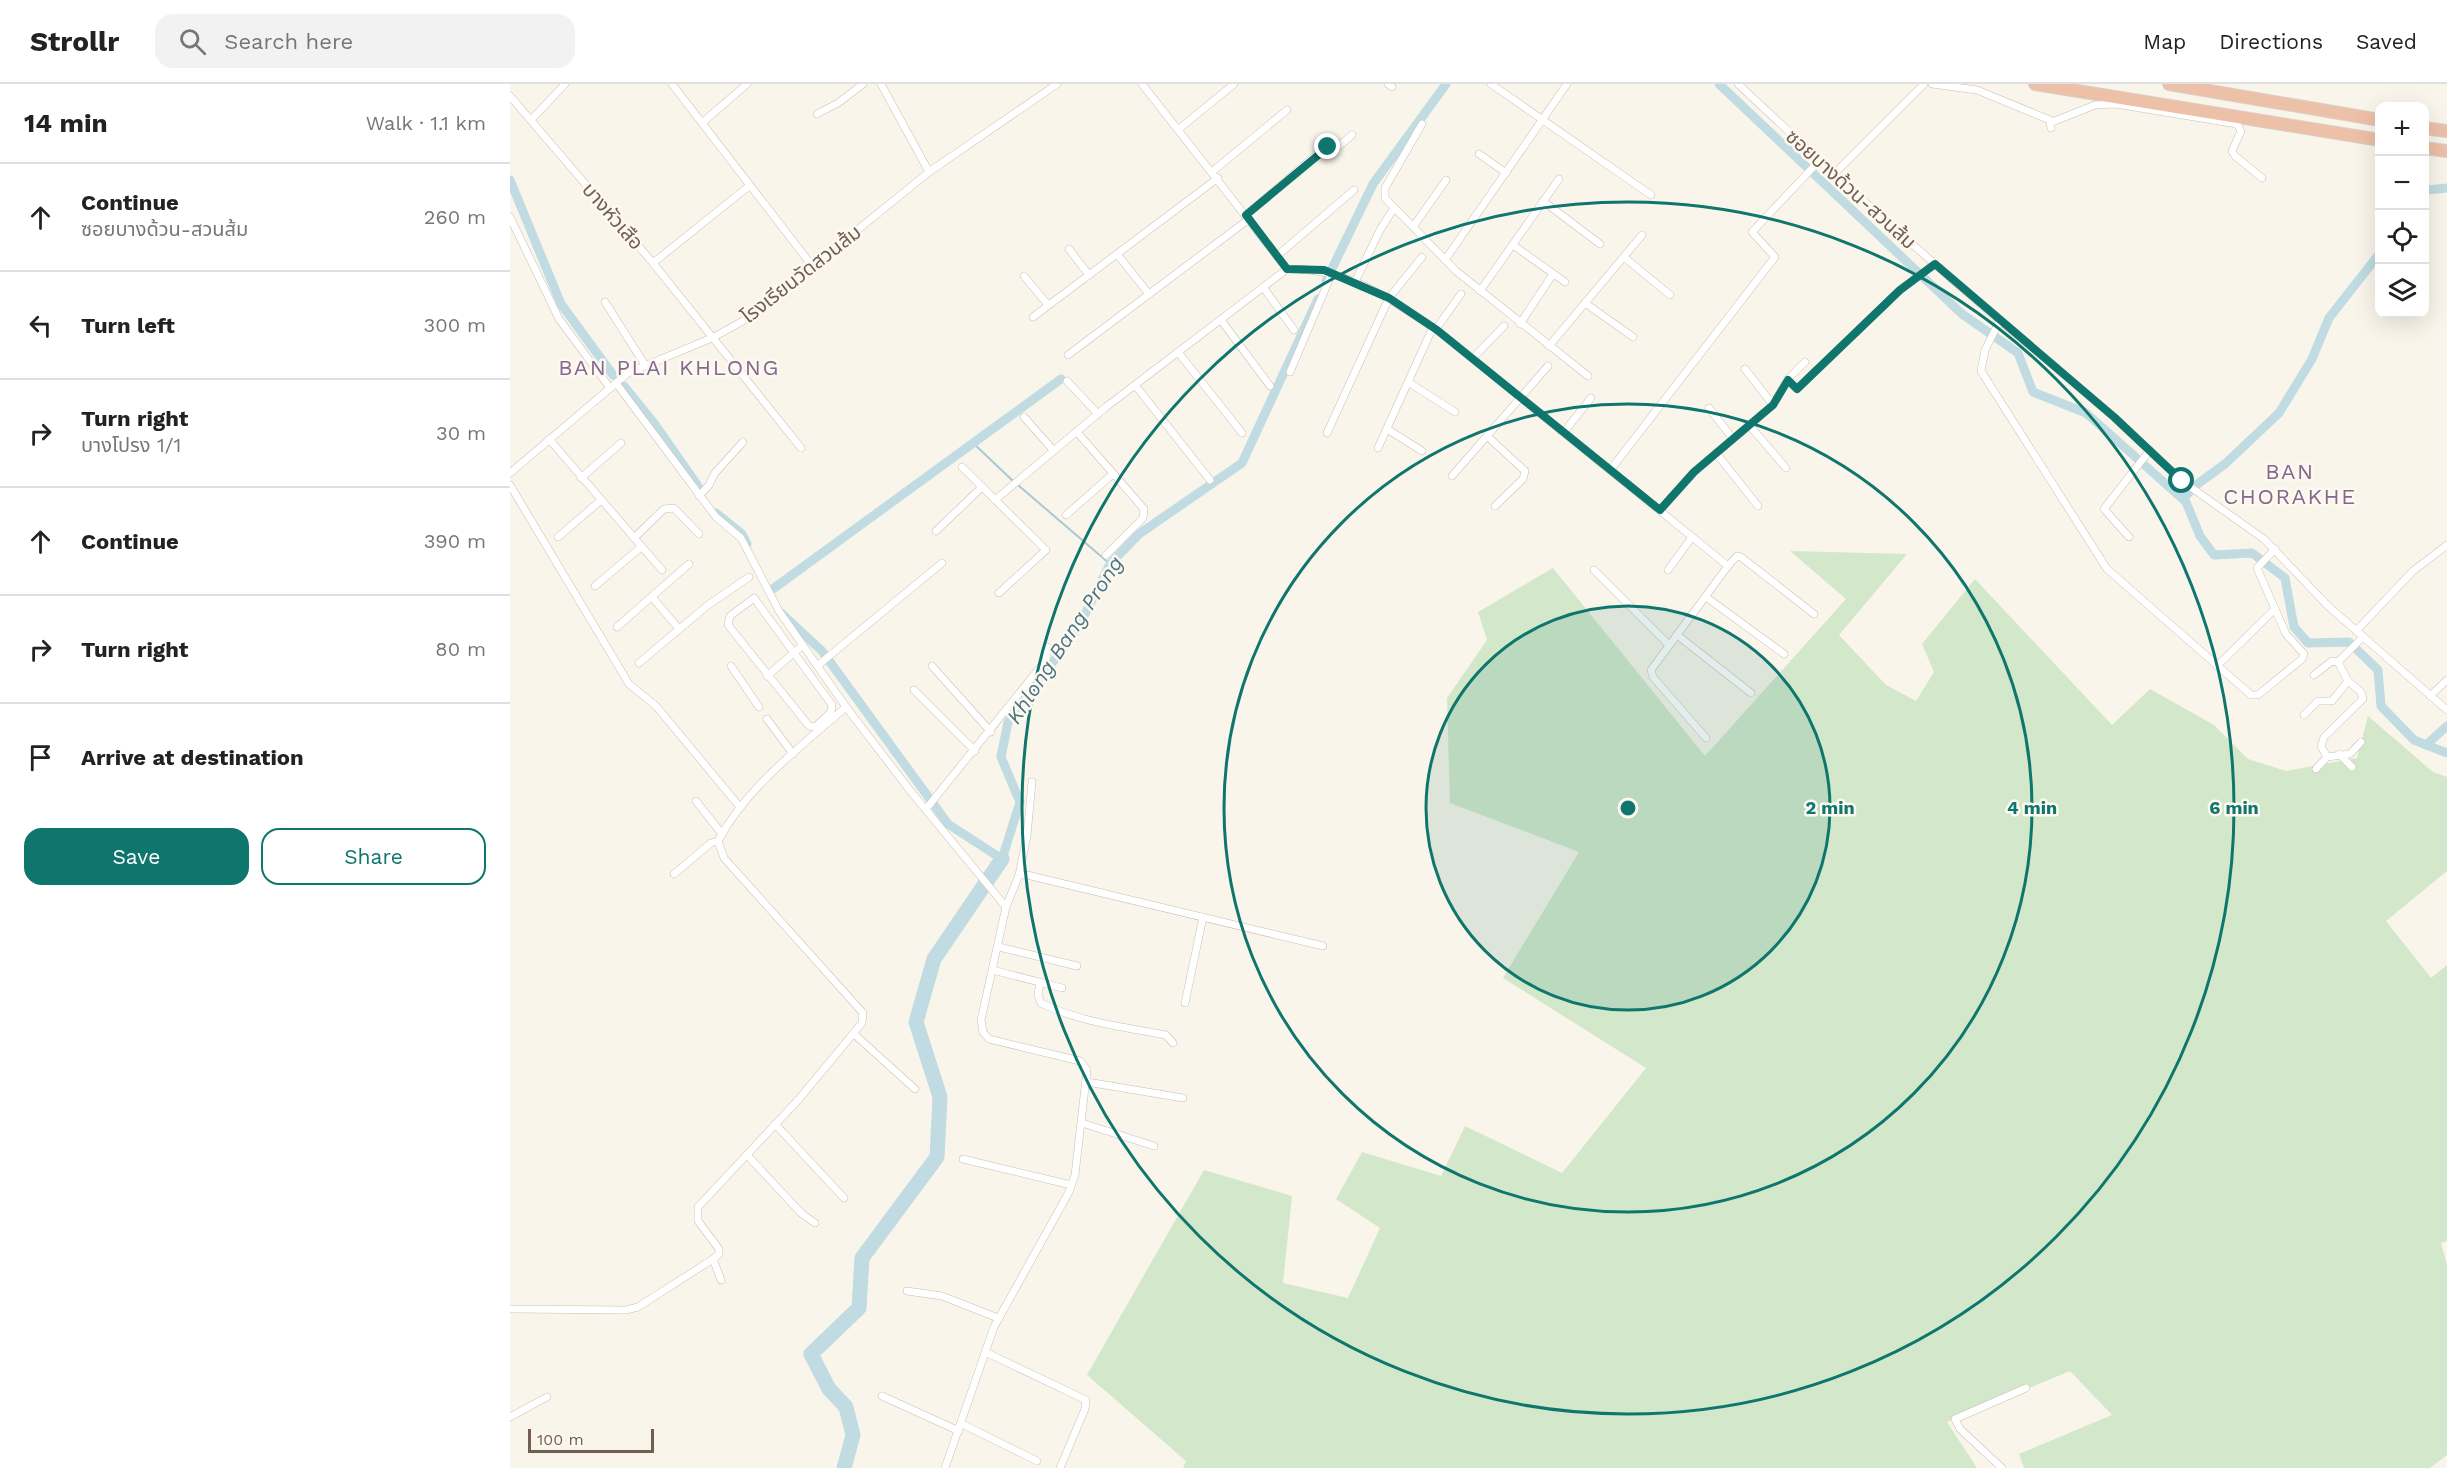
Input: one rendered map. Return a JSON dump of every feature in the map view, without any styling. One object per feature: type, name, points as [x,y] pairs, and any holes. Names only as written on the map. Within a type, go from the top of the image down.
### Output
[{"type":"highway","points":[[2035,84],[2375,139]]},
{"type":"highway","points":[[2169,84],[2375,119]]},
{"type":"highway","points":[[2429,129],[2447,131]]},
{"type":"highway","points":[[2429,149],[2447,152]]},
{"type":"street","points":[[531,120],[565,84]]},
{"type":"street","points":[[672,84],[813,267]]},
{"type":"street","points":[[703,122],[747,84]]},
{"type":"street","points":[[817,114],[863,84]]},
{"type":"street","points":[[881,84],[929,172]]},
{"type":"street","name":"โรงเรียนวัดสวนส้ม","points":[[510,473],[628,373],[714,337],[750,317],[929,172],[1057,84]]},
{"type":"street","points":[[1179,129],[1234,84]]},
{"type":"street","points":[[1491,84],[1503,87],[1543,120],[1651,195]]},
{"type":"street","points":[[1445,260],[1567,84]]},
{"type":"street","name":"ซอยบางด้วน-สวนส้ม","points":[[1738,84],[1819,161],[1999,322],[2197,494],[2273,551],[2356,631],[2361,640],[2447,710]]},
{"type":"street","points":[[1834,174],[1916,89],[1924,84]]},
{"type":"street","points":[[1932,84],[1977,90],[2052,125],[2095,105],[2116,104],[2237,124],[2241,131],[2232,145],[2232,151],[2262,178]]},
{"type":"street","points":[[1147,86],[1287,269]]},
{"type":"street","name":"บางหัวเสือ","points":[[510,96],[653,262],[801,448]]},
{"type":"street","points":[[1213,171],[1287,110]]},
{"type":"street","points":[[1422,124],[1384,191],[1385,198],[1445,260],[1480,291],[1588,376]]},
{"type":"street","points":[[1068,355],[1247,217],[1323,149],[1340,146],[1352,135]]},
{"type":"street","points":[[1479,154],[1506,173]]},
{"type":"street","points":[[1611,469],[1775,257],[1752,232],[1819,161]]},
{"type":"street","points":[[1033,317],[1218,178]]},
{"type":"street","points":[[1480,291],[1559,179]]},
{"type":"street","points":[[1413,227],[1446,180]]},
{"type":"street","points":[[653,262],[749,186]]},
{"type":"street","points":[[1277,256],[1354,190]]},
{"type":"street","points":[[1543,201],[1600,244]]},
{"type":"street","points":[[1355,282],[1380,230],[1394,208]]},
{"type":"street","points":[[510,218],[559,319],[716,517],[741,538],[753,573],[846,707],[928,806],[1006,906]]},
{"type":"street","points":[[1549,346],[1642,235]]},
{"type":"street","points":[[1513,245],[1565,282]]},
{"type":"street","points":[[1069,249],[1089,275]]},
{"type":"street","points":[[1117,254],[1149,294]]},
{"type":"street","points":[[1328,432],[1389,298],[1422,257]]},
{"type":"street","points":[[1624,257],[1670,295]]},
{"type":"street","points":[[1788,380],[1797,389],[1916,278],[1935,264]]},
{"type":"street","points":[[995,500],[1098,414],[1287,269],[1314,268],[1355,282],[1389,298],[1434,328],[1727,565]]},
{"type":"street","points":[[1290,372],[1331,273]]},
{"type":"street","points":[[1520,324],[1553,274]]},
{"type":"street","points":[[1024,276],[1048,305]]},
{"type":"street","points":[[1263,287],[1294,330]]},
{"type":"street","points":[[1378,448],[1434,328],[1461,294]]},
{"type":"street","points":[[605,303],[645,365]]},
{"type":"street","points":[[1585,303],[1633,337]]},
{"type":"street","points":[[1221,320],[1270,386]]},
{"type":"street","points":[[1999,322],[1982,360],[1982,371],[2107,569],[2255,697],[2302,659],[2304,654],[2286,634],[2258,567],[2273,551]]},
{"type":"street","points":[[1473,358],[1504,326]]},
{"type":"street","points":[[1178,352],[1242,434]]},
{"type":"street","points":[[1660,510],[1686,479],[1773,405],[1788,380],[1805,362]]},
{"type":"street","points":[[1452,476],[1548,366]]},
{"type":"street","points":[[1745,369],[1773,405]]},
{"type":"street","points":[[1067,381],[1098,414]]},
{"type":"street","points":[[1408,382],[1455,412]]},
{"type":"street","points":[[1135,385],[1210,480]]},
{"type":"street","points":[[1564,432],[1592,398]]},
{"type":"street","points":[[1708,408],[1733,438]]},
{"type":"street","points":[[1024,417],[1054,451]]},
{"type":"street","points":[[1750,426],[1786,468]]},
{"type":"street","points":[[1387,429],[1422,451]]},
{"type":"street","points":[[1077,432],[1143,507],[1143,518],[1106,555]]},
{"type":"street","points":[[1487,436],[1525,471],[1523,479],[1495,506]]},
{"type":"street","points":[[549,439],[600,501],[662,570]]},
{"type":"street","points":[[699,495],[743,442]]},
{"type":"street","points":[[581,478],[621,443]]},
{"type":"street","points":[[1716,453],[1758,506]]},
{"type":"street","points":[[2129,537],[2104,509],[2148,453]]},
{"type":"street","points":[[962,467],[1046,550],[999,593]]},
{"type":"street","points":[[1066,515],[1113,474]]},
{"type":"street","points":[[510,485],[629,684],[656,706],[740,807]]},
{"type":"street","points":[[936,531],[982,487]]},
{"type":"street","points":[[558,537],[600,501]]},
{"type":"street","points":[[634,538],[664,509],[670,507],[674,508],[699,534]]},
{"type":"street","points":[[1668,570],[1692,537]]},
{"type":"street","points":[[2356,631],[2413,571],[2447,545]]},
{"type":"street","points":[[595,586],[642,547]]},
{"type":"street","points":[[1707,738],[1651,674],[1727,565],[1737,556],[1741,557],[1814,614]]},
{"type":"street","points":[[817,666],[942,563]]},
{"type":"street","points":[[617,627],[689,564]]},
{"type":"street","points":[[1594,570],[1670,645]]},
{"type":"street","points":[[639,663],[679,629],[753,573]]},
{"type":"street","points":[[652,597],[679,629]]},
{"type":"street","points":[[1706,597],[1784,654]]},
{"type":"street","points":[[754,598],[794,654],[832,705],[831,712],[815,727],[809,726],[767,676],[728,625],[730,616],[754,598]]},
{"type":"street","points":[[2217,666],[2275,609]]},
{"type":"street","points":[[1677,635],[1751,693]]},
{"type":"street","points":[[2314,675],[2332,661],[2338,662],[2361,640]]},
{"type":"street","points":[[767,676],[802,645]]},
{"type":"street","points":[[928,806],[991,732],[1046,660],[1047,647]]},
{"type":"street","points":[[2327,756],[2321,746],[2324,737],[2363,699],[2361,692],[2348,681],[2338,662]]},
{"type":"street","points":[[731,666],[759,707]]},
{"type":"street","points":[[932,666],[991,732]]},
{"type":"street","points":[[2430,696],[2447,680]]},
{"type":"street","points":[[2304,715],[2318,701],[2332,702],[2348,681]]},
{"type":"street","points":[[914,690],[975,751]]},
{"type":"street","points":[[674,874],[720,838],[740,807],[793,754],[846,707]]},
{"type":"street","points":[[767,719],[793,754]]},
{"type":"street","points":[[2316,769],[2327,756],[2350,754],[2361,742]]},
{"type":"street","points":[[2339,754],[2352,767]]},
{"type":"street","points":[[945,1468],[998,1318],[1076,1175],[1088,1082],[1087,1070],[1080,1060],[989,1040],[983,1032],[981,1020],[999,947],[1006,906],[1019,875],[1027,836],[1032,782]]},
{"type":"street","points":[[510,1309],[626,1310],[638,1307],[720,1254],[720,1249],[698,1221],[698,1207],[799,1099],[862,1023],[863,1013],[724,858],[720,838],[696,801]]},
{"type":"street","points":[[1019,875],[1323,946]]},
{"type":"street","points":[[1185,1003],[1203,917]]},
{"type":"street","points":[[999,947],[1077,966]]},
{"type":"street","points":[[993,970],[1062,988]]},
{"type":"street","points":[[1040,982],[1038,995],[1041,1003],[1056,1010],[1126,1029],[1166,1035],[1173,1043]]},
{"type":"street","points":[[854,1034],[915,1089]]},
{"type":"street","points":[[1088,1082],[1183,1098]]},
{"type":"street","points":[[1082,1123],[1154,1146]]},
{"type":"street","points":[[775,1124],[844,1198]]},
{"type":"street","points":[[747,1155],[801,1213],[814,1223]]},
{"type":"street","points":[[963,1159],[1071,1185]]},
{"type":"street","points":[[713,1259],[721,1280]]},
{"type":"street","points":[[907,1291],[942,1296],[998,1318]]},
{"type":"street","points":[[985,1352],[1086,1400],[1085,1409],[1060,1468]]},
{"type":"street","points":[[2002,1468],[1960,1429],[1955,1419],[2026,1388]]},
{"type":"street","points":[[882,1396],[1037,1461]]},
{"type":"street","points":[[510,1417],[547,1397]]},
{"type":"green space","points":[[1790,551],[1907,554],[1839,635],[1886,685],[1916,701],[1934,672],[1922,644],[1975,579],[2112,725],[2150,689],[2214,725],[2248,759],[2286,771],[2357,758],[2368,716],[2433,772],[2447,777],[2447,871],[2386,921],[2431,978],[2447,965],[2447,1241],[2441,1243],[2447,1265],[2447,1455],[2430,1468],[2024,1468],[2019,1454],[2112,1415],[2070,1371],[1947,1422],[1977,1468],[1183,1468],[1186,1461],[1087,1375],[1204,1170],[1292,1196],[1283,1283],[1348,1298],[1380,1228],[1336,1199],[1362,1152],[1441,1176],[1465,1126],[1562,1173],[1646,1068],[1503,978],[1579,852],[1450,803],[1447,698],[1487,640],[1478,612],[1553,568],[1705,756],[1846,599]]},
{"type":"waterway","name":"Khlong Bang Prong","points":[[1326,281],[1373,184],[1446,84]]},
{"type":"waterway","points":[[1719,84],[1962,314],[2018,353],[2033,392],[2086,413],[2186,502],[2200,536],[2214,555],[2252,553],[2285,578],[2294,627],[2308,643],[2349,642],[2378,670],[2381,706],[2414,740],[2447,753]]},
{"type":"waterway","points":[[510,180],[561,304],[613,375]]},
{"type":"waterway","points":[[2429,190],[2447,188]]},
{"type":"waterway","points":[[2183,499],[2196,485],[2225,464],[2279,413],[2312,359],[2329,318],[2375,259]]},
{"type":"waterway","name":"Khlong Bang Prong","points":[[781,613],[822,651],[948,824],[1002,859],[1020,802],[1001,757],[1008,722],[1077,630],[1110,564],[1139,534],[1242,463],[1318,299]]},
{"type":"waterway","points":[[770,591],[1061,379]]},
{"type":"waterway","points":[[624,386],[654,423],[698,486]]},
{"type":"waterway","points":[[972,442],[1013,481]]},
{"type":"waterway","points":[[1018,485],[1110,564]]},
{"type":"waterway","points":[[716,513],[742,534],[747,544]]},
{"type":"waterway","points":[[2426,745],[2447,726]]},
{"type":"waterway","name":"Khlong Bang Prong","points":[[844,1468],[853,1435],[846,1407],[829,1389],[811,1354],[859,1308],[862,1258],[937,1157],[940,1097],[916,1022],[934,959],[1002,859]]},
{"type":"district","name":"BAN PLAI KHLONG","points":[[669,367]]},
{"type":"district","name":"BAN CHORAKHE","points":[[2290,484]]},
{"type":"route","points":[[1328,147],[1246,215],[1287,269],[1324,270],[1389,298],[1437,330],[1660,510],[1686,479],[1773,405],[1781,388],[1788,380],[1797,389],[1868,324],[1900,290],[1935,264],[2114,417],[2182,481]]}]
